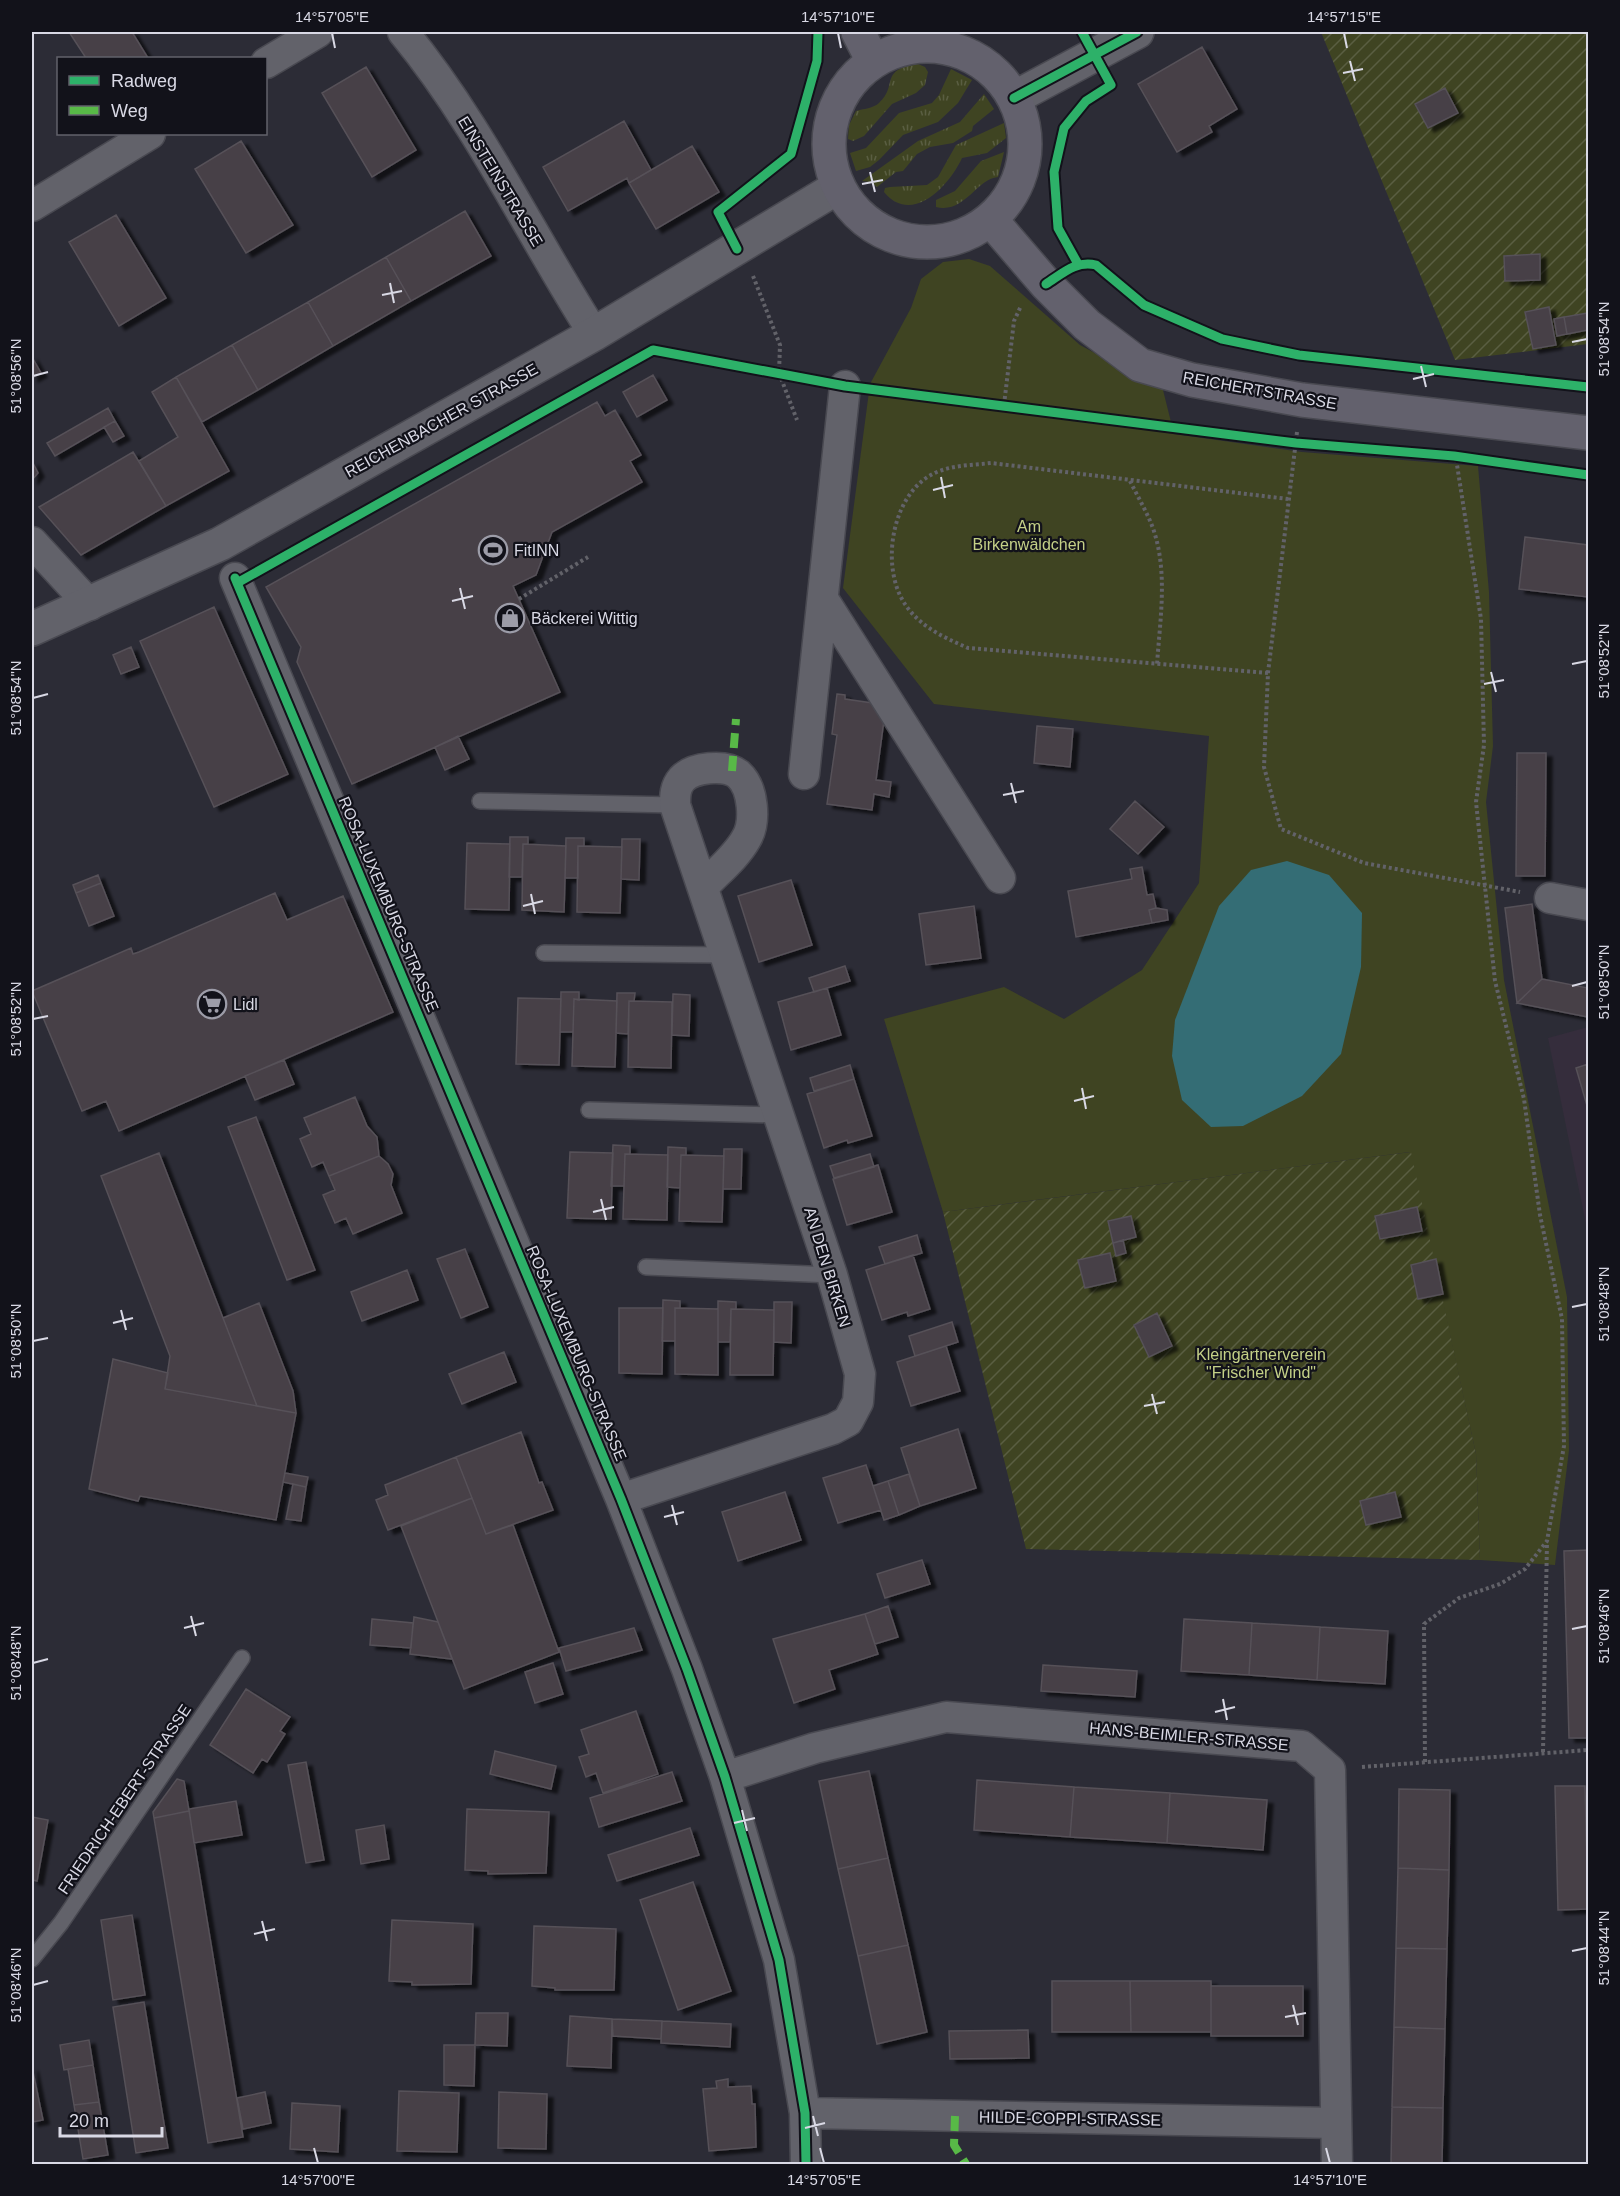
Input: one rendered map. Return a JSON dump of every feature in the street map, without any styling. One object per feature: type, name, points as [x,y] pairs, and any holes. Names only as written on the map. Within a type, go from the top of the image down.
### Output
[{"type":"main road","points":[[858,32],[873,61]]},
{"type":"main road","points":[[936,46],[967,54],[994,72],[1014,98],[1025,129],[1024,163],[1012,194],[991,220],[964,236],[934,243],[902,240],[876,229],[861,217],[838,187],[829,160],[829,132],[836,104],[852,80],[873,61],[903,48],[936,46]]},
{"type":"main road","name":"REICHERTSTRASSE","points":[[991,220],[1046,284],[1086,325],[1140,365],[1192,380],[1302,400],[1588,433]]},
{"type":"street","points":[[267,62],[318,32]]},
{"type":"street","name":"EINSTEINSTRASSE","points":[[403,32],[489,154],[559,279],[594,334]]},
{"type":"street","points":[[1014,98],[1137,32]]},
{"type":"street","points":[[32,206],[148,135]]},
{"type":"street","name":"REICHENBACHER STRASSE","points":[[32,629],[90,605],[220,544],[594,334],[838,187]]},
{"type":"street","points":[[804,774],[845,386]]},
{"type":"street","points":[[32,542],[90,605]]},
{"type":"street","name":"ROSA-LUXEMBURG-STRASSE","points":[[236,581],[621,1499],[724,1777],[779,1960],[805,2113],[806,2164]]},
{"type":"street","points":[[823,599],[1000,878]]},
{"type":"street","points":[[675,805],[675,791],[683,778],[696,771],[712,769],[732,771],[740,775],[746,786],[752,809],[747,838],[703,887]]},
{"type":"street","name":"AN DEN BIRKEN","points":[[621,1499],[833,1429],[848,1420],[858,1402],[860,1374],[832,1275],[675,805]]},
{"type":"street","points":[[1550,898],[1588,905]]},
{"type":"street","name":"HANS-BEIMLER-STRASSE","points":[[724,1777],[815,1748],[946,1717],[1302,1746],[1330,1770]]},
{"type":"street","points":[[1330,1770],[1337,2164]]},
{"type":"street","name":"HILDE-COPPI-STRASSE","points":[[805,2113],[1335,2123]]},
{"type":"lane","points":[[480,801],[675,805]]},
{"type":"lane","points":[[544,953],[724,955]]},
{"type":"lane","points":[[589,1110],[778,1115]]},
{"type":"lane","points":[[646,1268],[832,1275]]},
{"type":"lane","name":"FRIEDRICH-EBERT-STRASSE","points":[[32,1959],[61,1923],[242,1658]]},
{"type":"path","points":[[737,249],[751,272],[780,345],[779,373],[797,420]]},
{"type":"path","points":[[1004,405],[1014,321],[1024,301],[1078,264],[1086,263],[1096,265],[1144,305],[1222,339],[1299,355],[1588,387]]},
{"type":"path","points":[[236,581],[653,350],[845,386],[1296,443],[1455,456],[1588,475]]},
{"type":"path","points":[[1302,400],[1268,673],[1264,767],[1281,830],[1364,862],[1550,898]]},
{"type":"path","points":[[1458,417],[1455,456],[1481,619],[1484,745],[1476,802],[1495,981],[1524,1099],[1540,1215],[1562,1319],[1564,1446],[1547,1541],[1543,1752]]},
{"type":"path","points":[[1268,673],[968,648],[933,632],[912,614],[897,586],[893,566],[893,544],[904,500],[915,487],[936,472],[961,466],[991,463],[1130,482],[1288,499]]},
{"type":"path","points":[[1130,482],[1151,524],[1160,554],[1163,582],[1157,665]]},
{"type":"path","points":[[519,599],[588,557]]},
{"type":"path","points":[[1425,1762],[1424,1624],[1459,1598],[1500,1584],[1526,1569],[1547,1541]]},
{"type":"path","points":[[1330,1770],[1588,1750]]},
{"type":"shaded area","points":[[1588,1027],[1588,1234],[1548,1038]]},
{"type":"green space","points":[[1321,32],[1588,32],[1588,344],[1455,360]]},
{"type":"green space","points":[[918,64],[925,67],[928,72],[925,85],[916,93],[892,104],[864,136],[853,141],[848,139],[849,125],[856,111],[877,105],[885,96],[893,74],[898,70]]},
{"type":"green space","points":[[951,69],[972,80],[958,103],[938,122],[903,135],[870,167],[856,171],[850,153],[866,148],[899,113],[932,103],[939,95]]},
{"type":"green space","points":[[984,94],[994,109],[973,126],[972,131],[953,143],[930,147],[917,154],[903,171],[896,172],[877,187],[871,182],[862,181],[918,141],[960,122]]},
{"type":"green space","points":[[1004,123],[1006,138],[987,153],[962,158],[948,180],[929,198],[918,204],[906,205],[895,201],[884,192],[885,188],[890,187],[927,185],[938,177],[956,145]]},
{"type":"green space","points":[[1004,152],[998,177],[990,179],[955,206],[936,207],[936,200],[955,191],[981,161]]},
{"type":"green space","name":"Am Birkenwäldchen","points":[[969,259],[990,266],[1080,345],[1163,390],[1174,434],[1302,452],[1478,466],[1489,592],[1493,746],[1486,802],[1504,980],[1567,1297],[1569,1450],[1555,1565],[1480,1560],[1476,1454],[1410,1152],[943,1212],[884,1019],[1004,987],[1064,1019],[1142,970],[1199,883],[1209,736],[934,704],[843,588],[870,384],[911,308],[921,279],[943,262]]},
{"type":"green space","name":"Kleingärtnerverein \"Frischer Wind\"","points":[[1411,1152],[1476,1454],[1480,1560],[1026,1549],[943,1212]]},
{"type":"water","points":[[1287,861],[1329,875],[1362,913],[1361,967],[1341,1054],[1302,1096],[1243,1126],[1211,1127],[1182,1100],[1172,1056],[1175,1020],[1219,906],[1251,870]]},
{"type":"building","points":[[69,32],[132,32],[147,57],[85,57]]},
{"type":"building","points":[[1202,47],[1237,109],[1209,126],[1212,132],[1177,152],[1138,84]]},
{"type":"building","points":[[366,67],[416,150],[372,177],[322,93]]},
{"type":"building","points":[[1445,88],[1458,113],[1428,128],[1415,104]]},
{"type":"building","points":[[624,121],[651,170],[629,183],[627,178],[568,211],[543,167]]},
{"type":"building","points":[[241,141],[293,225],[246,253],[195,169]]},
{"type":"building","points":[[692,146],[719,192],[656,229],[629,183]]},
{"type":"building","points":[[465,211],[491,256],[411,301],[386,257]]},
{"type":"building","points":[[116,215],[166,298],[119,326],[69,242]]},
{"type":"building","points":[[1540,254],[1540,280],[1505,281],[1504,256]]},
{"type":"building","points":[[386,257],[411,301],[333,346],[308,302]]},
{"type":"building","points":[[308,302],[333,346],[258,390],[232,345]]},
{"type":"building","points":[[1549,307],[1556,345],[1533,349],[1525,312]]},
{"type":"building","points":[[1588,313],[1588,330],[1567,334],[1564,317]]},
{"type":"building","points":[[1564,317],[1567,334],[1557,336],[1554,319]]},
{"type":"building","points":[[232,345],[258,390],[202,422],[176,377]]},
{"type":"building","points":[[32,357],[41,373],[32,378]]},
{"type":"building","points":[[653,375],[667,400],[637,417],[623,392]]},
{"type":"building","points":[[176,377],[229,471],[166,506],[139,461],[178,437],[152,392]]},
{"type":"building","points":[[597,402],[605,416],[615,410],[641,455],[630,461],[642,482],[552,532],[536,575],[513,586],[560,692],[352,784],[297,662],[301,647],[266,587]]},
{"type":"building","points":[[108,408],[115,421],[55,456],[47,443]]},
{"type":"building","points":[[115,421],[124,436],[113,442],[104,427]]},
{"type":"building","points":[[133,452],[166,506],[81,555],[39,507]]},
{"type":"building","points":[[32,461],[38,473],[32,480]]},
{"type":"building","points":[[1525,537],[1588,545],[1588,597],[1519,589]]},
{"type":"building","points":[[214,607],[288,774],[214,807],[140,641]]},
{"type":"building","points":[[131,647],[139,667],[121,674],[113,655]]},
{"type":"building","points":[[837,694],[845,695],[845,699],[886,705],[876,780],[891,782],[889,797],[874,794],[872,810],[827,804],[837,735],[832,734]]},
{"type":"building","points":[[1037,726],[1073,729],[1070,767],[1034,763]]},
{"type":"building","points":[[458,736],[469,759],[445,770],[435,747]]},
{"type":"building","points":[[1517,753],[1546,753],[1545,876],[1516,876]]},
{"type":"building","points":[[1135,801],[1164,827],[1138,854],[1110,829]]},
{"type":"building","points":[[510,837],[528,837],[528,844],[523,844],[522,877],[509,877]]},
{"type":"building","points":[[566,838],[584,838],[584,846],[578,846],[578,878],[565,878]]},
{"type":"building","points":[[622,839],[640,839],[639,880],[621,879]]},
{"type":"building","points":[[467,843],[510,844],[509,910],[465,909]]},
{"type":"building","points":[[523,844],[566,846],[564,912],[522,910]]},
{"type":"building","points":[[578,846],[622,847],[620,913],[577,912]]},
{"type":"building","points":[[1142,867],[1147,895],[1153,894],[1156,908],[1149,910],[1152,923],[1076,937],[1068,891],[1132,879],[1130,869]]},
{"type":"building","points":[[98,875],[101,883],[76,893],[73,885]]},
{"type":"building","points":[[791,880],[812,945],[759,962],[738,896]]},
{"type":"building","points":[[101,883],[114,916],[89,926],[76,893]]},
{"type":"building","name":"Lidl","points":[[275,893],[287,920],[343,896],[393,1012],[119,1131],[106,1101],[82,1111],[32,991],[131,948],[133,954],[139,952]]},
{"type":"building","points":[[1532,904],[1542,979],[1517,1003],[1505,908]]},
{"type":"building","points":[[974,906],[981,958],[926,965],[919,914]]},
{"type":"building","points":[[1156,908],[1167,910],[1168,920],[1152,923],[1149,910]]},
{"type":"building","points":[[845,966],[850,981],[814,992],[809,978]]},
{"type":"building","points":[[1542,979],[1588,988],[1588,1017],[1517,1003]]},
{"type":"building","points":[[827,988],[841,1035],[791,1050],[778,1002]]},
{"type":"building","points":[[561,992],[579,992],[579,1000],[574,999],[573,1032],[560,1032]]},
{"type":"building","points":[[617,993],[635,993],[634,1001],[629,1001],[628,1034],[616,1033]]},
{"type":"building","points":[[673,994],[690,995],[689,1036],[672,1035]]},
{"type":"building","points":[[518,998],[561,999],[559,1065],[516,1064]]},
{"type":"building","points":[[574,999],[617,1001],[615,1067],[572,1066]]},
{"type":"building","points":[[629,1001],[672,1002],[671,1068],[628,1067]]},
{"type":"building","points":[[284,1060],[294,1084],[255,1100],[245,1076]]},
{"type":"building","points":[[1588,1064],[1588,1109],[1576,1068]]},
{"type":"building","points":[[850,1065],[854,1079],[814,1091],[810,1078]]},
{"type":"building","points":[[854,1079],[872,1136],[848,1143],[847,1140],[824,1148],[807,1094]]},
{"type":"building","points":[[355,1097],[367,1126],[377,1137],[379,1156],[329,1176],[323,1162],[312,1167],[300,1139],[311,1134],[304,1118]]},
{"type":"building","points":[[256,1117],[315,1270],[287,1280],[228,1127]]},
{"type":"building","points":[[613,1145],[630,1146],[630,1154],[625,1154],[624,1186],[611,1186]]},
{"type":"building","points":[[668,1147],[686,1148],[686,1155],[681,1155],[680,1188],[667,1187]]},
{"type":"building","points":[[724,1149],[742,1149],[741,1189],[723,1189]]},
{"type":"building","points":[[570,1152],[613,1153],[611,1219],[567,1218]]},
{"type":"building","points":[[159,1153],[257,1406],[165,1389],[170,1356],[101,1176]]},
{"type":"building","points":[[625,1154],[668,1155],[667,1220],[623,1219]]},
{"type":"building","points":[[870,1154],[874,1167],[834,1178],[830,1166]]},
{"type":"building","points":[[681,1155],[724,1156],[722,1222],[679,1221]]},
{"type":"building","points":[[379,1156],[388,1164],[393,1174],[391,1185],[402,1213],[353,1234],[346,1218],[335,1223],[323,1195],[335,1190],[329,1176]]},
{"type":"building","points":[[878,1165],[892,1212],[847,1225],[833,1179]]},
{"type":"building","points":[[1417,1207],[1422,1231],[1380,1239],[1375,1216]]},
{"type":"building","points":[[1131,1216],[1136,1237],[1113,1243],[1108,1221]]},
{"type":"building","points":[[917,1235],[922,1253],[885,1264],[879,1247]]},
{"type":"building","points":[[1123,1240],[1126,1253],[1116,1256],[1113,1243]]},
{"type":"building","points":[[465,1249],[488,1307],[461,1318],[437,1259]]},
{"type":"building","points":[[1110,1253],[1116,1281],[1085,1288],[1078,1260]]},
{"type":"building","points":[[913,1255],[930,1309],[908,1316],[907,1312],[882,1320],[866,1270]]},
{"type":"building","points":[[1436,1259],[1443,1294],[1418,1299],[1411,1265]]},
{"type":"building","points":[[407,1270],[418,1300],[362,1321],[351,1292]]},
{"type":"building","points":[[663,1300],[680,1301],[680,1308],[675,1308],[675,1341],[662,1341]]},
{"type":"building","points":[[718,1301],[736,1302],[736,1309],[731,1309],[730,1342],[718,1342]]},
{"type":"building","points":[[774,1302],[792,1302],[791,1343],[774,1342]]},
{"type":"building","points":[[259,1303],[293,1391],[296,1413],[257,1406],[223,1318]]},
{"type":"building","points":[[619,1308],[663,1308],[662,1374],[619,1373]]},
{"type":"building","points":[[675,1308],[718,1309],[718,1375],[675,1374]]},
{"type":"building","points":[[731,1309],[774,1310],[773,1375],[730,1375]]},
{"type":"building","points":[[1157,1313],[1172,1346],[1149,1357],[1134,1325]]},
{"type":"building","points":[[952,1322],[958,1342],[915,1356],[909,1336]]},
{"type":"building","points":[[946,1346],[960,1391],[911,1406],[897,1362]]},
{"type":"building","points":[[504,1352],[516,1382],[462,1404],[449,1374]]},
{"type":"building","points":[[113,1359],[168,1373],[165,1389],[296,1413],[276,1520],[140,1496],[138,1501],[89,1489]]},
{"type":"building","points":[[958,1429],[976,1488],[920,1506],[901,1448]]},
{"type":"building","points":[[521,1432],[539,1483],[542,1482],[553,1510],[486,1534],[456,1457]]},
{"type":"building","points":[[456,1457],[472,1498],[388,1530],[376,1500],[388,1495],[385,1485]]},
{"type":"building","points":[[866,1465],[881,1510],[838,1523],[823,1478]]},
{"type":"building","points":[[285,1473],[308,1477],[306,1487],[283,1482]]},
{"type":"building","points":[[909,1474],[920,1506],[899,1515],[888,1481]]},
{"type":"building","points":[[888,1481],[899,1515],[884,1520],[873,1486]]},
{"type":"building","points":[[293,1484],[306,1487],[301,1521],[286,1519]]},
{"type":"building","points":[[785,1492],[801,1540],[738,1561],[722,1512]]},
{"type":"building","points":[[1395,1492],[1401,1517],[1366,1525],[1360,1501]]},
{"type":"building","points":[[472,1498],[486,1534],[513,1525],[559,1652],[464,1689],[401,1526]]},
{"type":"building","points":[[1588,1550],[1588,1738],[1569,1738],[1564,1551]]},
{"type":"building","points":[[922,1560],[930,1584],[885,1598],[877,1574]]},
{"type":"building","points":[[888,1606],[898,1637],[875,1644],[865,1614]]},
{"type":"building","points":[[865,1614],[878,1654],[829,1670],[835,1689],[794,1703],[773,1639]]},
{"type":"building","points":[[414,1617],[438,1622],[452,1659],[410,1654]]},
{"type":"building","points":[[372,1619],[413,1623],[411,1648],[370,1645]]},
{"type":"building","points":[[1184,1619],[1252,1623],[1249,1675],[1181,1671]]},
{"type":"building","points":[[1252,1623],[1320,1627],[1317,1680],[1249,1675]]},
{"type":"building","points":[[1320,1627],[1388,1631],[1385,1684],[1317,1680]]},
{"type":"building","points":[[634,1628],[642,1650],[566,1671],[559,1648]]},
{"type":"building","points":[[553,1663],[563,1694],[535,1703],[525,1672]]},
{"type":"building","points":[[1043,1665],[1137,1671],[1135,1697],[1041,1691]]},
{"type":"building","points":[[246,1689],[290,1717],[280,1731],[285,1734],[267,1762],[262,1759],[253,1773],[210,1745]]},
{"type":"building","points":[[636,1711],[658,1774],[603,1793],[596,1773],[586,1777],[579,1757],[589,1754],[581,1730]]},
{"type":"building","points":[[495,1751],[556,1766],[551,1789],[490,1774]]},
{"type":"building","points":[[306,1762],[324,1860],[306,1863],[288,1765]]},
{"type":"building","points":[[869,1771],[888,1858],[838,1869],[819,1781]]},
{"type":"building","points":[[672,1772],[682,1801],[599,1827],[590,1798]]},
{"type":"building","points":[[177,1779],[184,1781],[189,1811],[154,1818],[153,1812]]},
{"type":"building","points":[[977,1780],[1074,1787],[1070,1837],[974,1830]]},
{"type":"building","points":[[1555,1786],[1585,1786],[1588,1909],[1558,1910]]},
{"type":"building","points":[[1074,1787],[1170,1793],[1167,1843],[1070,1837]]},
{"type":"building","points":[[1399,1789],[1450,1790],[1449,1870],[1398,1868]]},
{"type":"building","points":[[1170,1793],[1267,1800],[1263,1850],[1167,1843]]},
{"type":"building","points":[[236,1801],[242,1835],[194,1843],[189,1809]]},
{"type":"building","points":[[467,1809],[549,1812],[546,1873],[488,1874],[488,1871],[465,1870]]},
{"type":"building","points":[[189,1811],[243,2137],[208,2143],[154,1818]]},
{"type":"building","points":[[32,1817],[48,1820],[37,1881],[32,1880]]},
{"type":"building","points":[[384,1825],[389,1859],[361,1864],[356,1830]]},
{"type":"building","points":[[690,1828],[699,1855],[617,1881],[608,1855]]},
{"type":"building","points":[[888,1858],[908,1945],[858,1956],[838,1869]]},
{"type":"building","points":[[1398,1868],[1449,1870],[1447,1949],[1396,1948]]},
{"type":"building","points":[[693,1882],[731,1991],[678,2010],[640,1900]]},
{"type":"building","points":[[132,1915],[145,1995],[113,2000],[101,1920]]},
{"type":"building","points":[[392,1920],[473,1924],[471,1984],[412,1985],[412,1982],[389,1981]]},
{"type":"building","points":[[534,1926],[616,1929],[614,1990],[555,1990],[555,1988],[532,1986]]},
{"type":"building","points":[[908,1945],[927,2032],[877,2044],[858,1956]]},
{"type":"building","points":[[1396,1948],[1447,1949],[1445,2029],[1394,2027]]},
{"type":"building","points":[[1052,1981],[1130,1981],[1131,2032],[1052,2032]]},
{"type":"building","points":[[1130,1981],[1211,1981],[1211,2032],[1131,2032]]},
{"type":"building","points":[[1211,1986],[1303,1986],[1303,2036],[1211,2036]]},
{"type":"building","points":[[144,2002],[168,2148],[136,2153],[113,2007]]},
{"type":"building","points":[[476,2013],[508,2013],[507,2046],[475,2045]]},
{"type":"building","points":[[570,2016],[612,2019],[611,2068],[567,2066]]},
{"type":"building","points":[[612,2019],[662,2021],[661,2039],[613,2036]]},
{"type":"building","points":[[662,2021],[731,2024],[730,2047],[661,2043]]},
{"type":"building","points":[[1394,2027],[1445,2029],[1443,2108],[1392,2107]]},
{"type":"building","points":[[1028,2030],[1029,2058],[950,2059],[949,2031]]},
{"type":"building","points":[[89,2040],[93,2065],[64,2070],[60,2045]]},
{"type":"building","points":[[444,2045],[475,2045],[474,2086],[444,2085]]},
{"type":"building","points":[[93,2065],[99,2102],[74,2105],[68,2069]]},
{"type":"building","points":[[32,2067],[43,2120],[32,2122]]},
{"type":"building","points":[[728,2079],[728,2087],[751,2086],[752,2104],[755,2104],[756,2147],[709,2151],[703,2089],[717,2088],[716,2081]]},
{"type":"building","points":[[399,2091],[459,2093],[457,2152],[397,2151]]},
{"type":"building","points":[[265,2092],[271,2123],[243,2129],[237,2098]]},
{"type":"building","points":[[499,2092],[547,2094],[546,2149],[498,2148]]},
{"type":"building","points":[[99,2102],[108,2155],[83,2159],[74,2105]]},
{"type":"building","points":[[292,2103],[340,2106],[338,2152],[290,2149]]},
{"type":"building","points":[[1392,2107],[1443,2108],[1442,2164],[1391,2164]]},
{"type":"marked path","points":[[732,771],[736,719]]},
{"type":"marked path","points":[[955,2116],[954,2145],[966,2164]]},
{"type":"cycle path","points":[[737,249],[718,212],[791,154],[817,61],[818,32]]},
{"type":"cycle path","points":[[1078,264],[1058,228],[1054,172],[1064,128],[1086,101],[1111,85],[1082,32]]},
{"type":"cycle path","points":[[1014,98],[1137,32]]},
{"type":"cycle path","points":[[1046,284],[1076,266],[1096,265],[1144,305],[1222,339],[1299,355],[1588,387]]},
{"type":"cycle path","points":[[237,583],[653,350],[845,386],[1296,443],[1454,456],[1588,475]]},
{"type":"cycle path","points":[[235,578],[621,1499],[687,1669],[725,1777],[779,1960],[805,2113],[806,2164]]},
{"type":"place","name":"FitINN","points":[[493,550]]},
{"type":"place","name":"Bäckerei Wittig","points":[[510,618]]},
{"type":"place","name":"Lidl","points":[[212,1004]]}]
